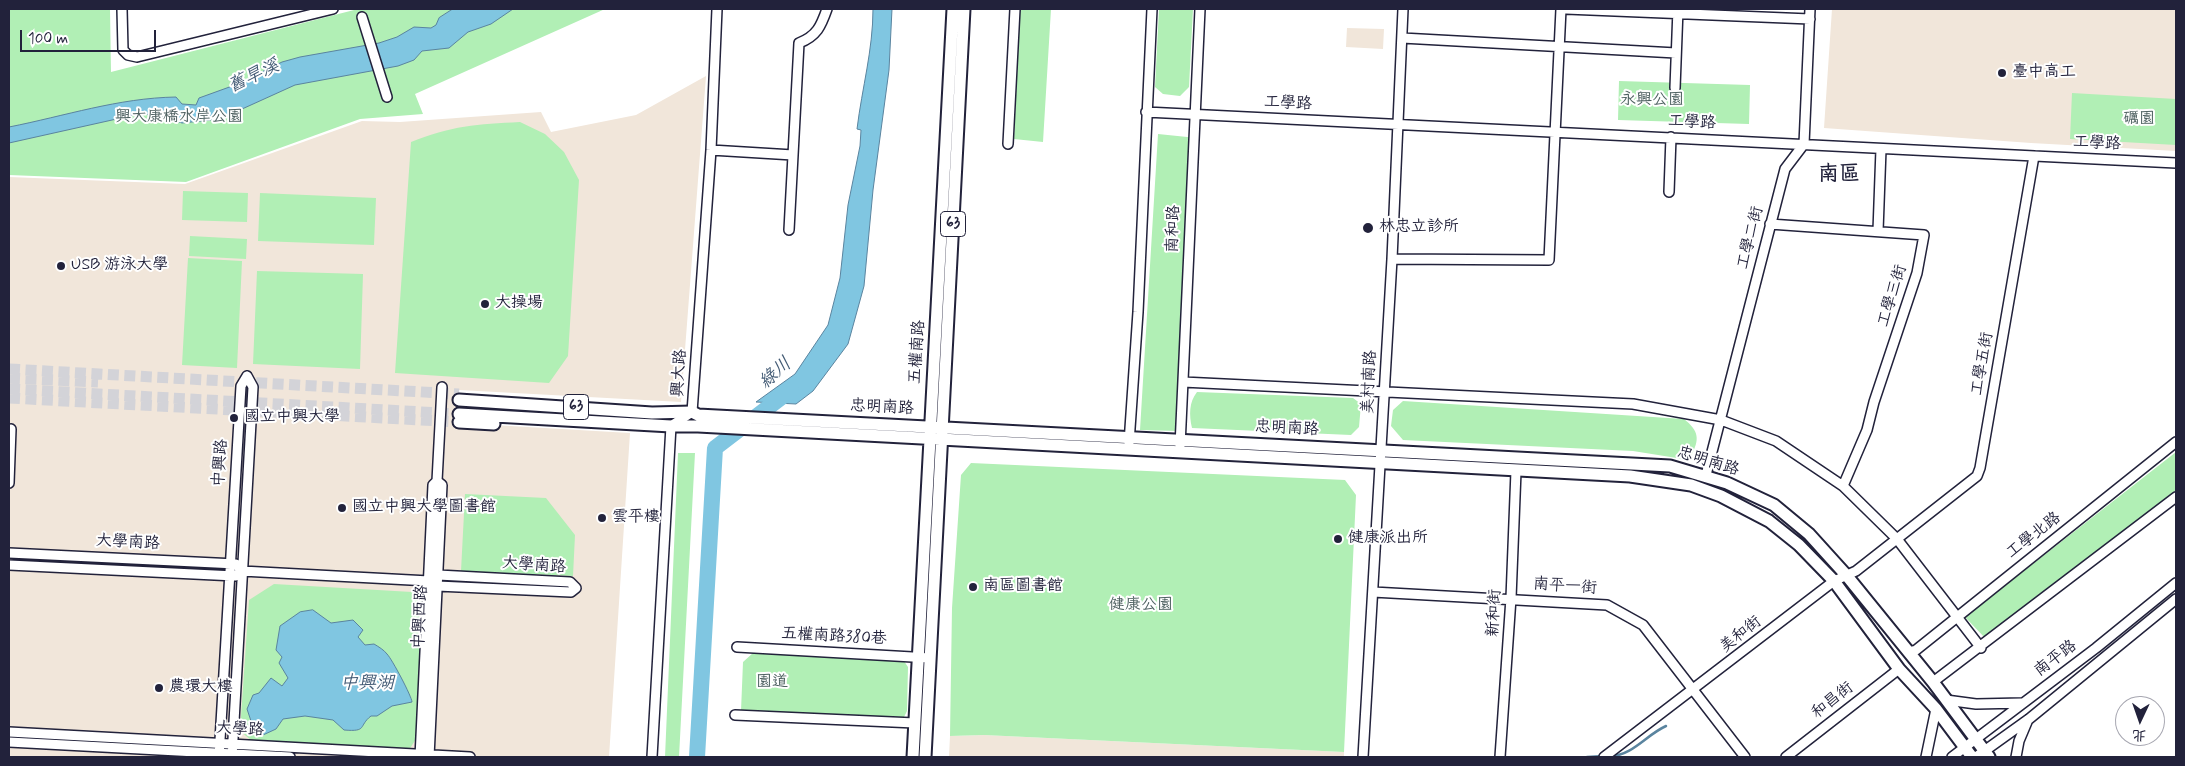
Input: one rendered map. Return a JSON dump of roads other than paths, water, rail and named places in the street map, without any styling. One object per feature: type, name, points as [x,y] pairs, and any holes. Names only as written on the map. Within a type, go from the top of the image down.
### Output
[{"type":"main road","name":"五權南路","points":[[925,757],[924,657],[929,433],[953,9]]},
{"type":"main road","name":"五權南路","points":[[913,757],[915,723],[924,657],[943,434],[964,9]]},
{"type":"main road","name":"忠明南路","points":[[459,397],[696,417],[785,420],[1128,450],[1180,451],[1630,476],[1691,485],[1721,496],[1769,521],[1799,545],[1834,581],[1899,669],[1936,709],[1968,753]]},
{"type":"main road","name":"忠明南路","points":[[459,418],[636,430],[671,426],[696,417],[748,428],[929,433]]},
{"type":"main road","name":"忠明南路","points":[[943,434],[1181,439],[1670,466],[1706,475],[1774,505],[1809,534],[1847,576],[1933,682],[1975,740],[1983,755]]},
{"type":"street","points":[[122,9],[122,50],[128,56],[137,57],[334,9]]},
{"type":"street","name":"興大路","points":[[696,417],[717,9]]},
{"type":"street","points":[[788,230],[799,43],[811,38],[820,28],[827,9]]},
{"type":"street","points":[[1008,144],[1015,9]]},
{"type":"street","name":"南和路","points":[[1128,450],[1138,312],[1152,9]]},
{"type":"street","name":"南和路","points":[[1180,451],[1200,9]]},
{"type":"street","name":"美村南路","points":[[1364,757],[1392,259],[1403,9]]},
{"type":"street","points":[[1392,259],[1549,260],[1561,9]]},
{"type":"street","points":[[1566,9],[1678,11],[1810,19]]},
{"type":"street","points":[[1804,144],[1810,9]]},
{"type":"street","points":[[1675,88],[1678,11]]},
{"type":"street","points":[[362,17],[387,97]]},
{"type":"street","points":[[1402,38],[1676,53]]},
{"type":"street","name":"工學路","points":[[1146,112],[2176,163]]},
{"type":"street","points":[[1669,192],[1671,137]]},
{"type":"street","name":"工學二街","points":[[1706,475],[1785,169],[1804,144]]},
{"type":"street","points":[[1770,224],[1878,230],[1881,149]]},
{"type":"street","points":[[711,150],[793,155]]},
{"type":"street","name":"工學五街","points":[[1897,539],[1977,476],[1980,468],[2034,156]]},
{"type":"street","name":"工學三街","points":[[1843,486],[1868,430],[1874,402],[1917,273],[1924,235],[1878,230]]},
{"type":"street","name":"中興路","points":[[219,755],[228,575],[241,386],[247,376],[253,387],[246,571],[232,756]]},
{"type":"street","points":[[1183,382],[1633,404],[1721,420],[1776,441],[1843,486],[1897,539],[1981,648]]},
{"type":"street","name":"中興西路","points":[[424,756],[433,484],[437,480],[442,387]]},
{"type":"street","points":[[652,757],[671,426]]},
{"type":"street","points":[[9,483],[11,429]]},
{"type":"street","name":"工學北路","points":[[1908,652],[1916,650],[2176,442]]},
{"type":"street","name":"新和街","points":[[1500,757],[1511,598],[1516,471]]},
{"type":"street","name":"中興西路","points":[[429,583],[438,575],[442,485],[437,480]]},
{"type":"street","points":[[1933,682],[1981,648],[2176,497]]},
{"type":"street","name":"美和街","points":[[1604,757],[1834,581],[1847,576],[1897,539]]},
{"type":"street","name":"大學南路","points":[[9,553],[229,563],[236,564],[246,571]]},
{"type":"street","name":"大學南路","points":[[9,565],[235,576],[246,571],[571,592],[576,588],[570,582],[438,575]]},
{"type":"street","name":"南平路","points":[[1952,757],[1968,753],[1975,740],[2096,648],[2176,583]]},
{"type":"street","name":"南平一街","points":[[1372,592],[1511,598],[1607,605],[1643,625],[1745,757]]},
{"type":"street","name":"南平路","points":[[1983,755],[2176,600]]},
{"type":"street","name":"五權南路380巷","points":[[737,647],[924,657]]},
{"type":"street","name":"和昌街","points":[[1786,757],[1899,669]]},
{"type":"street","points":[[1946,700],[1976,704],[2022,703]]},
{"type":"street","points":[[1926,757],[1936,709]]},
{"type":"street","points":[[735,715],[915,723]]},
{"type":"street","points":[[2016,757],[2021,736],[2029,719]]},
{"type":"street","name":"大學路","points":[[9,732],[470,757]]},
{"type":"street","name":"大學路","points":[[9,742],[232,756],[290,757]]},
{"type":"water","name":"舊旱溪","points":[[453,9],[513,9],[491,24],[468,32],[449,48],[422,51],[414,60],[398,66],[295,85],[220,119],[182,123],[159,115],[139,114],[9,143],[9,127],[112,104],[176,97],[182,104],[196,105],[199,98],[235,85],[282,62],[379,43],[397,37],[414,27],[431,28],[436,25],[439,18]]},
{"type":"water","points":[[873,9],[892,9],[889,70],[873,190],[864,286],[848,344],[813,391],[796,404],[756,402],[795,374],[828,325],[840,278],[848,205],[860,146],[861,130],[857,129],[873,24]]},
{"type":"water","name":"中興湖","points":[[313,610],[331,623],[353,620],[363,630],[358,637],[365,645],[374,644],[390,657],[412,702],[392,706],[377,716],[371,716],[362,728],[357,730],[344,730],[333,720],[305,716],[283,719],[276,729],[263,735],[254,730],[247,709],[253,695],[259,693],[271,678],[282,686],[288,678],[279,663],[282,657],[276,650],[280,626],[300,612]]},
{"type":"waterway","name":"綠川","points":[[697,757],[715,448],[791,390]]},
{"type":"waterway","points":[[1611,756],[1626,752],[1666,726]]},
{"type":"waterway","points":[[1587,757],[1603,756]]},
{"type":"tunnel","points":[[9,369],[459,394]]},
{"type":"tunnel","points":[[9,378],[98,382]]},
{"type":"tunnel","points":[[9,389],[459,414]]},
{"type":"tunnel","points":[[9,398],[459,422]]},
{"type":"place","name":"臺中高工","points":[[2002,73]]},
{"type":"place","name":"林忠立診所","points":[[1368,228]]},
{"type":"place","name":"USB 游泳大學","points":[[61,266]]},
{"type":"place","name":"大操場","points":[[485,304]]},
{"type":"place","name":"國立中興大學","points":[[234,418]]},
{"type":"place","name":"國立中興大學圖書館","points":[[342,508]]},
{"type":"place","name":"雲平樓","points":[[602,518]]},
{"type":"place","name":"健康派出所","points":[[1338,539]]},
{"type":"place","name":"南區圖書館","points":[[973,587]]},
{"type":"place","name":"農環大樓","points":[[159,688]]},
{"type":"district","name":"南區","points":[[1839,176]]},
{"type":"park label","name":"永興公園","points":[[1652,101]]},
{"type":"park label","name":"興大康橋水岸公園","points":[[179,118]]},
{"type":"park label","name":"礪園","points":[[2139,120]]},
{"type":"park label","name":"健康公園","points":[[1141,606]]},
{"type":"park label","name":"園道","points":[[772,683]]}]
